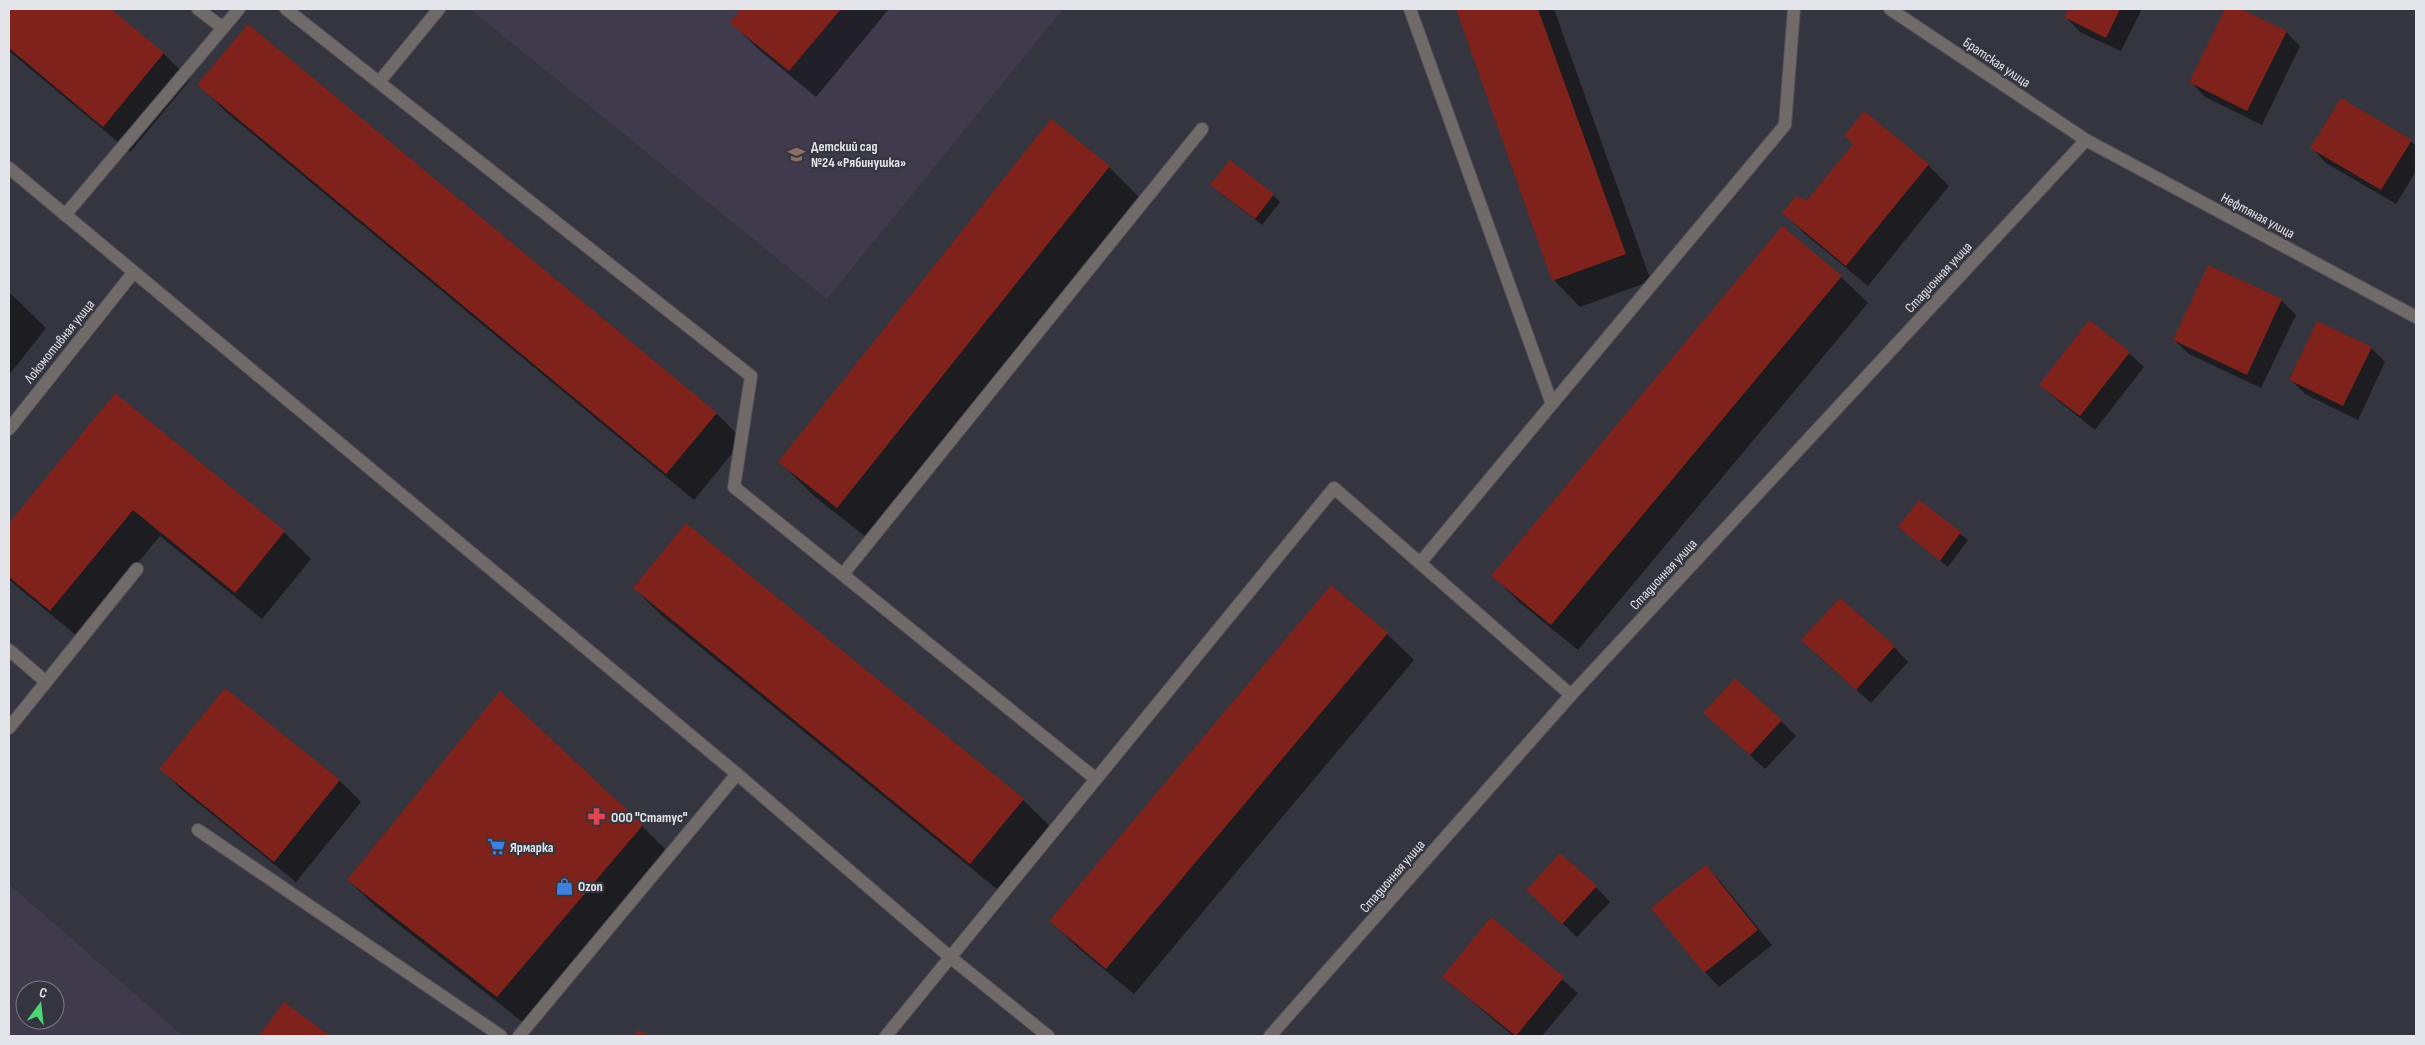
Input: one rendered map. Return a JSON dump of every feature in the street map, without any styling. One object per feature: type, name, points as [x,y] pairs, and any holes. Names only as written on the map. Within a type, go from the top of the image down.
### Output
[{"type":"street","points":[[198,9],[223,28]]},
{"type":"street","points":[[66,215],[239,9]]},
{"type":"street","points":[[286,9],[750,376],[734,487],[1096,779]]},
{"type":"street","points":[[379,82],[439,9]]},
{"type":"street","points":[[1410,9],[1552,404]]},
{"type":"street","points":[[1420,563],[1785,125],[1794,9]]},
{"type":"street","name":"Братская улица","points":[[1890,9],[2086,140]]},
{"type":"street","points":[[843,574],[1202,129]]},
{"type":"street","name":"Нефтяная улица","points":[[2086,140],[2416,317]]},
{"type":"street","name":"Стадионная улица","points":[[1270,1036],[1572,695],[2086,140]]},
{"type":"street","points":[[9,168],[737,774],[950,957],[1048,1036]]},
{"type":"street","name":"Локомотивная улица","points":[[9,429],[133,273]]},
{"type":"street","points":[[886,1036],[1334,488],[1572,695]]},
{"type":"street","points":[[9,728],[137,569]]},
{"type":"street","points":[[9,650],[46,682]]},
{"type":"street","points":[[519,1036],[737,774]]},
{"type":"street","points":[[198,830],[502,1036]]},
{"type":"shaded area","name":"Детский сад №24 «Рябинушка»","points":[[470,9],[1063,9],[827,299]]},
{"type":"shaded area","points":[[9,884],[183,1036],[9,1036]]},
{"type":"building","points":[[9,9],[111,9],[164,53],[103,127],[9,48]]},
{"type":"building","points":[[741,9],[841,9],[789,71],[730,23]]},
{"type":"building","points":[[1456,9],[1538,9],[1626,254],[1552,281]]},
{"type":"building","points":[[2069,9],[2120,9],[2106,38],[2064,17]]},
{"type":"building","points":[[2225,9],[2241,9],[2287,31],[2247,111],[2189,82]]},
{"type":"building","points":[[248,24],[717,413],[666,474],[197,85]]},
{"type":"building","points":[[2341,98],[2412,140],[2381,190],[2310,148]]},
{"type":"building","points":[[1864,111],[1929,164],[1846,266],[1782,213],[1796,196],[1807,200],[1853,144],[1844,136]]},
{"type":"building","points":[[1051,119],[1110,166],[837,508],[778,462]]},
{"type":"building","points":[[1230,160],[1274,194],[1255,219],[1210,185]]},
{"type":"building","points":[[1782,226],[1842,276],[1551,625],[1491,576]]},
{"type":"building","points":[[2208,265],[2282,299],[2247,375],[2173,340]]},
{"type":"building","points":[[2089,320],[2130,352],[2080,416],[2039,385]]},
{"type":"building","points":[[2317,321],[2372,347],[2343,406],[2289,380]]},
{"type":"building","points":[[115,393],[285,531],[235,593],[133,510],[50,611],[9,577],[9,523]]},
{"type":"building","points":[[1919,500],[1961,532],[1940,561],[1898,527]]},
{"type":"building","points":[[686,523],[1024,799],[970,864],[633,588]]},
{"type":"building","points":[[1331,585],[1388,633],[1106,969],[1049,921]]},
{"type":"building","points":[[1840,598],[1895,646],[1856,690],[1801,640]]},
{"type":"building","points":[[1735,678],[1782,720],[1750,755],[1703,713]]},
{"type":"building","points":[[225,688],[340,780],[274,862],[159,769]]},
{"type":"building","points":[[500,691],[643,825],[497,997],[347,880]]},
{"type":"building","points":[[1560,853],[1597,886],[1562,924],[1526,890]]},
{"type":"building","points":[[1706,865],[1758,930],[1704,973],[1651,908]]},
{"type":"building","points":[[1491,917],[1564,977],[1516,1036],[1442,977]]},
{"type":"building","points":[[284,1002],[330,1036],[259,1036]]},
{"type":"building","points":[[639,1030],[647,1036],[634,1036]]},
{"type":"place","name":"Детский сад №24 «Рябинушка»","points":[[797,154]]},
{"type":"place","name":"ООО \"Статус\"","points":[[597,817]]},
{"type":"place","name":"Ярмарка","points":[[496,847]]},
{"type":"place","name":"Ozon","points":[[564,886]]}]
